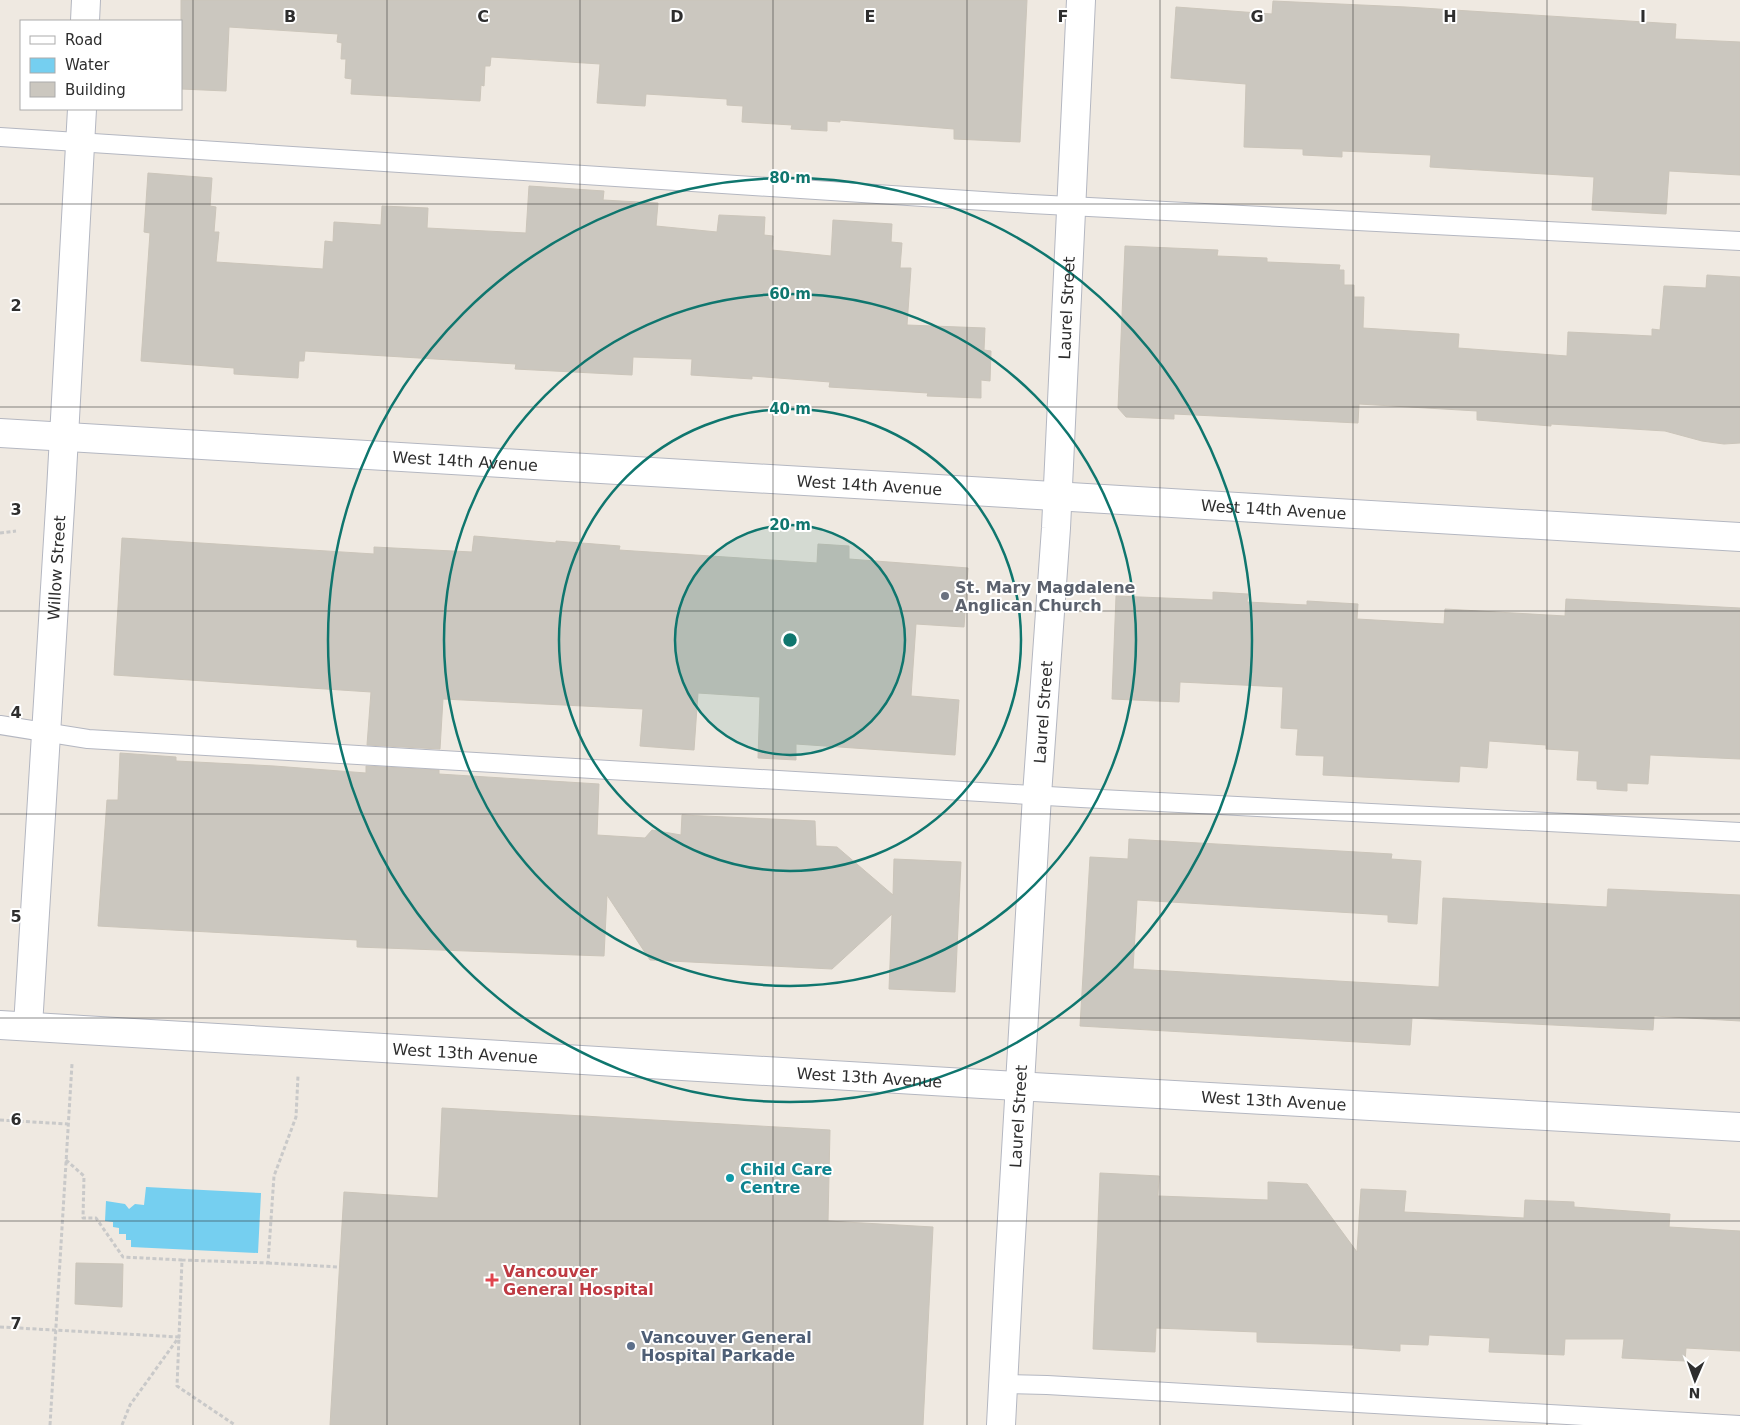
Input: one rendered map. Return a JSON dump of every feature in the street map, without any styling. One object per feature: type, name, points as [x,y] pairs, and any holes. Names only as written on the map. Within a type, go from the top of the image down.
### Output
[{"type":"street","points":[[85,20],[86,0]]},
{"type":"street","name":"Laurel Street","points":[[1001,1425],[1037,795],[1058,496],[1081,0]]},
{"type":"street","name":"Willow Street","points":[[28,1026],[47,732],[82,110]]},
{"type":"street","name":"West 14th Avenue","points":[[0,433],[1740,537]]},
{"type":"street","name":"West 13th Avenue","points":[[0,1025],[1740,1127]]},
{"type":"lane","points":[[0,137],[1071,206],[1740,241]]},
{"type":"lane","points":[[0,725],[88,739],[1037,795],[1740,832]]},
{"type":"lane","points":[[1004,1384],[1740,1425]]},
{"type":"path","points":[[0,533],[16,530]]},
{"type":"path","points":[[50,1425],[72,1061]]},
{"type":"path","points":[[268,1263],[274,1176],[296,1117],[298,1076]]},
{"type":"path","points":[[0,1120],[68,1124]]},
{"type":"path","points":[[66,1160],[84,1176],[83,1218],[96,1218],[123,1257],[338,1267]]},
{"type":"path","points":[[182,1260],[177,1386],[235,1425]]},
{"type":"path","points":[[0,1326],[179,1337]]},
{"type":"path","points":[[122,1425],[130,1405],[179,1337]]},
{"type":"water","points":[[146,1187],[261,1193],[258,1253],[131,1247],[131,1240],[126,1240],[126,1234],[119,1234],[119,1228],[113,1227],[113,1222],[105,1221],[106,1201],[125,1204],[129,1209],[135,1204],[144,1205]]},
{"type":"building","points":[[181,0],[1027,0],[1020,142],[954,139],[954,129],[840,120],[840,122],[827,121],[827,131],[791,129],[792,125],[742,122],[743,106],[727,105],[727,99],[646,94],[645,106],[597,103],[600,64],[491,57],[490,66],[485,66],[484,86],[481,85],[480,101],[351,94],[352,79],[345,78],[346,59],[341,59],[342,43],[337,42],[338,34],[229,27],[226,91],[182,89]]},
{"type":"building","points":[[1273,1],[1406,7],[1676,24],[1675,39],[1740,42],[1740,175],[1669,171],[1666,214],[1592,210],[1594,177],[1430,167],[1431,155],[1342,151],[1342,157],[1303,155],[1303,149],[1244,147],[1246,84],[1171,78],[1176,7],[1272,14]]},
{"type":"building","points":[[148,173],[212,178],[210,206],[216,207],[214,232],[219,232],[216,262],[323,269],[325,241],[333,242],[334,222],[381,225],[382,206],[428,208],[427,228],[526,233],[529,186],[604,191],[603,200],[658,203],[656,226],[717,232],[719,215],[765,217],[764,235],[773,236],[772,250],[831,256],[833,220],[892,224],[891,242],[902,243],[900,268],[911,268],[907,325],[985,328],[984,350],[991,351],[990,381],[981,380],[981,398],[927,396],[928,393],[829,387],[830,382],[752,376],[752,379],[691,375],[692,359],[633,357],[632,375],[515,369],[516,364],[305,351],[304,361],[299,361],[298,378],[234,374],[234,368],[141,361],[150,233],[144,232]]},
{"type":"building","points":[[1125,246],[1218,250],[1217,256],[1267,258],[1267,262],[1340,265],[1339,270],[1344,270],[1344,285],[1354,285],[1354,297],[1364,297],[1363,328],[1459,334],[1458,348],[1567,356],[1568,332],[1652,336],[1652,329],[1660,330],[1664,286],[1706,288],[1707,275],[1740,277],[1740,443],[1724,444],[1702,441],[1665,431],[1551,424],[1551,426],[1477,420],[1477,411],[1359,404],[1358,423],[1174,414],[1174,419],[1126,417],[1118,408]]},
{"type":"building","points":[[474,536],[620,546],[619,550],[817,563],[818,544],[849,546],[849,559],[968,568],[964,627],[916,624],[911,696],[959,700],[955,755],[796,744],[796,760],[758,758],[760,697],[698,693],[694,750],[640,746],[643,709],[443,699],[440,749],[367,745],[371,692],[114,675],[122,538],[374,554],[374,547],[472,552]]},
{"type":"building","points":[[1213,592],[1248,594],[1247,602],[1307,605],[1307,601],[1358,604],[1357,619],[1444,624],[1445,609],[1565,616],[1566,599],[1740,608],[1740,759],[1650,755],[1648,784],[1627,783],[1627,791],[1597,789],[1597,781],[1577,780],[1579,751],[1546,749],[1546,745],[1489,741],[1487,768],[1460,766],[1459,782],[1323,775],[1324,756],[1296,755],[1298,729],[1281,728],[1283,687],[1180,682],[1179,702],[1112,699],[1116,596],[1213,600]]},
{"type":"building","points":[[120,753],[176,757],[176,761],[366,773],[366,766],[439,770],[439,774],[599,784],[597,835],[645,838],[652,830],[681,835],[682,815],[815,821],[816,846],[837,847],[893,895],[894,859],[961,862],[955,992],[889,989],[892,914],[832,969],[650,960],[607,895],[604,956],[357,947],[357,940],[98,926],[107,800],[118,800]]},
{"type":"building","points":[[1129,839],[1392,854],[1391,859],[1421,861],[1417,924],[1388,922],[1388,915],[1137,900],[1133,969],[1439,987],[1443,898],[1607,907],[1608,889],[1740,895],[1740,1021],[1654,1016],[1653,1030],[1412,1018],[1410,1045],[1080,1026],[1090,857],[1128,859]]},
{"type":"building","name":"Vancouver General Hospital Parkade","points":[[442,1108],[830,1130],[828,1221],[933,1227],[923,1425],[330,1425],[344,1192],[438,1198]]},
{"type":"building","points":[[1100,1173],[1159,1176],[1158,1196],[1268,1200],[1268,1182],[1307,1184],[1357,1252],[1361,1189],[1406,1191],[1404,1212],[1524,1218],[1525,1200],[1574,1202],[1574,1207],[1670,1214],[1669,1227],[1740,1231],[1740,1351],[1686,1348],[1685,1361],[1622,1358],[1624,1339],[1565,1339],[1564,1355],[1489,1352],[1490,1338],[1429,1335],[1428,1345],[1400,1344],[1400,1351],[1353,1348],[1354,1345],[1257,1342],[1257,1332],[1156,1328],[1155,1352],[1093,1349]]},
{"type":"building","points":[[76,1263],[123,1264],[122,1307],[75,1304]]},
{"type":"place","name":"St. Mary Magdalene Anglican Church","points":[[945,596]]},
{"type":"place","name":"Child Care Centre","points":[[730,1178]]},
{"type":"place","name":"Vancouver General Hospital","points":[[492,1280]]},
{"type":"place","name":"Vancouver General Hospital Parkade","points":[[631,1346]]}]
